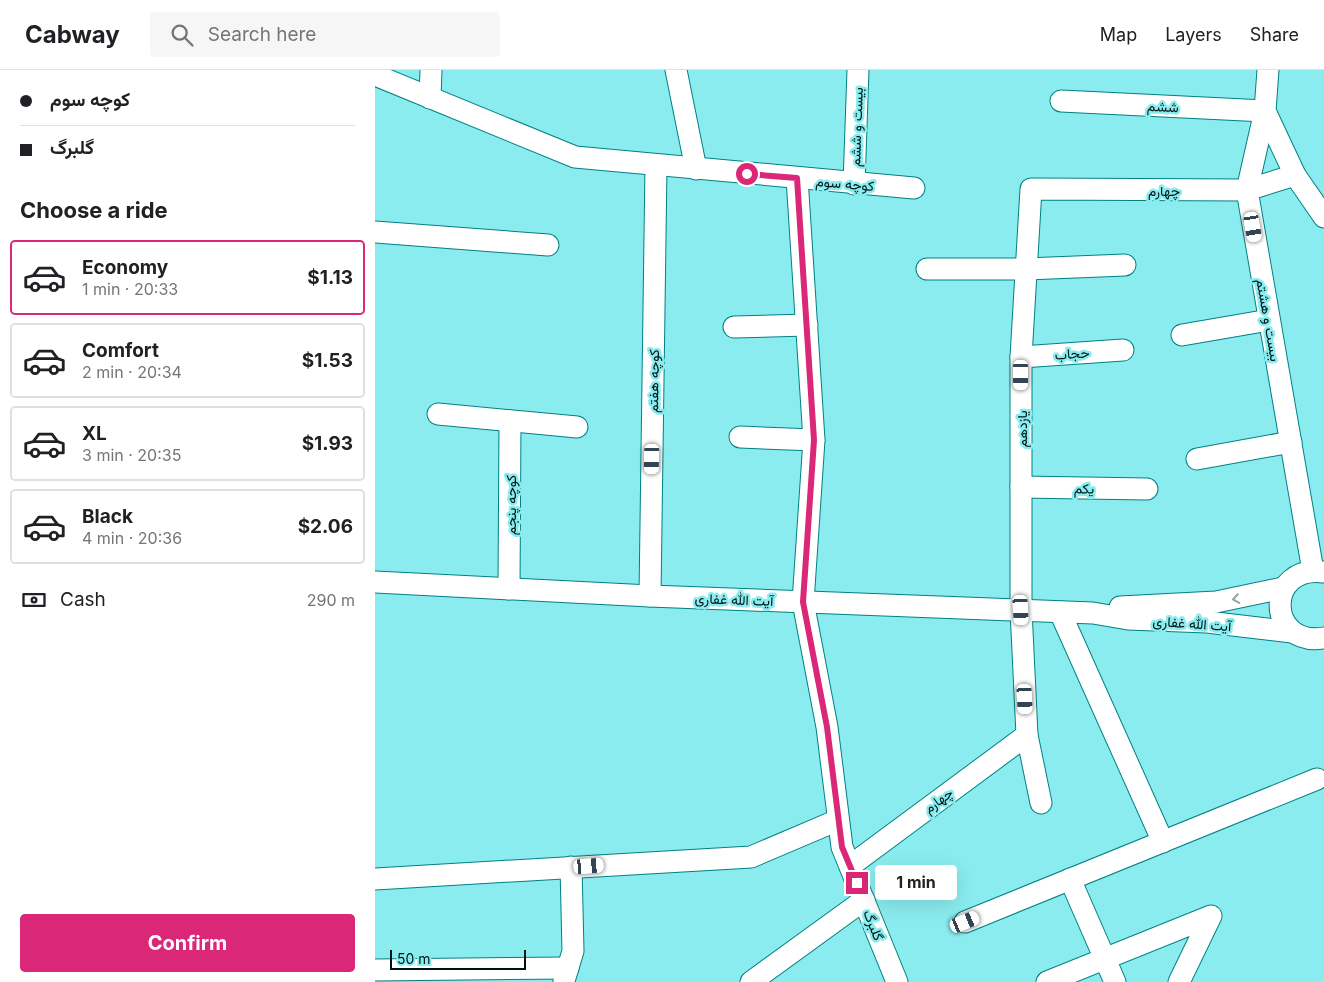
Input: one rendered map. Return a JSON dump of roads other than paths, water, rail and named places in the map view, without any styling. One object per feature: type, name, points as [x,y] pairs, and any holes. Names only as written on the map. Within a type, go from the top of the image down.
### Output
[{"type":"street","points":[[430,98],[431,70]]},
{"type":"street","points":[[676,70],[696,169]]},
{"type":"street","name":"بیست و ششم","points":[[854,184],[857,70]]},
{"type":"street","name":"بیست و هشتم","points":[[1269,70],[1265,111],[1247,190],[1291,442],[1319,572]]},
{"type":"street","name":"کوچه سوم","points":[[375,75],[575,157],[914,188]]},
{"type":"street","name":"ششم","points":[[1061,101],[1265,111]]},
{"type":"street","points":[[1265,111],[1295,175],[1324,217]]},
{"type":"street","name":"کوچه هفتم","points":[[650,596],[656,165]]},
{"type":"street","name":"چهارم","points":[[1031,189],[1247,190],[1295,175]]},
{"type":"street","name":"گلبرگ","points":[[797,178],[814,440],[803,602],[827,727],[842,847],[897,982]]},
{"type":"street","name":"یازدهم","points":[[1031,189],[1021,356],[1021,610],[1027,734],[1041,803]]},
{"type":"street","points":[[375,232],[548,245]]},
{"type":"street","points":[[927,269],[1026,270],[1125,265]]},
{"type":"street","points":[[1182,335],[1269,320]]},
{"type":"street","points":[[734,327],[807,325]]},
{"type":"street","name":"حجاب","points":[[1021,356],[1123,350]]},
{"type":"street","points":[[439,414],[577,427]]},
{"type":"street","name":"کوچه پنجم","points":[[509,589],[510,420]]},
{"type":"street","points":[[739,437],[814,440]]},
{"type":"street","points":[[1197,459],[1291,442]]},
{"type":"street","name":"یکم","points":[[1021,487],[1147,489]]},
{"type":"street","points":[[1292,632],[1284,623],[1280,612],[1279,600],[1283,588],[1296,576],[1319,572]]},
{"type":"street","name":"آیت الله غفاری","points":[[375,582],[650,596],[1093,613],[1128,619],[1207,622],[1292,632],[1302,638],[1320,640]]},
{"type":"street","name":"آیت الله غفاری","points":[[1093,613],[1129,605],[1216,602],[1283,588]]},
{"type":"street","points":[[1059,612],[1163,842]]},
{"type":"street","name":"چهارم","points":[[850,866],[1027,734]]},
{"type":"street","points":[[965,922],[1317,779]]},
{"type":"street","points":[[375,879],[751,857],[838,820]]},
{"type":"street","points":[[375,970],[566,975],[573,951],[571,867]]},
{"type":"street","points":[[1070,879],[1115,982]]},
{"type":"street","points":[[751,982],[864,900]]},
{"type":"street","points":[[1047,982],[1105,957],[1211,916],[1179,982]]}]
